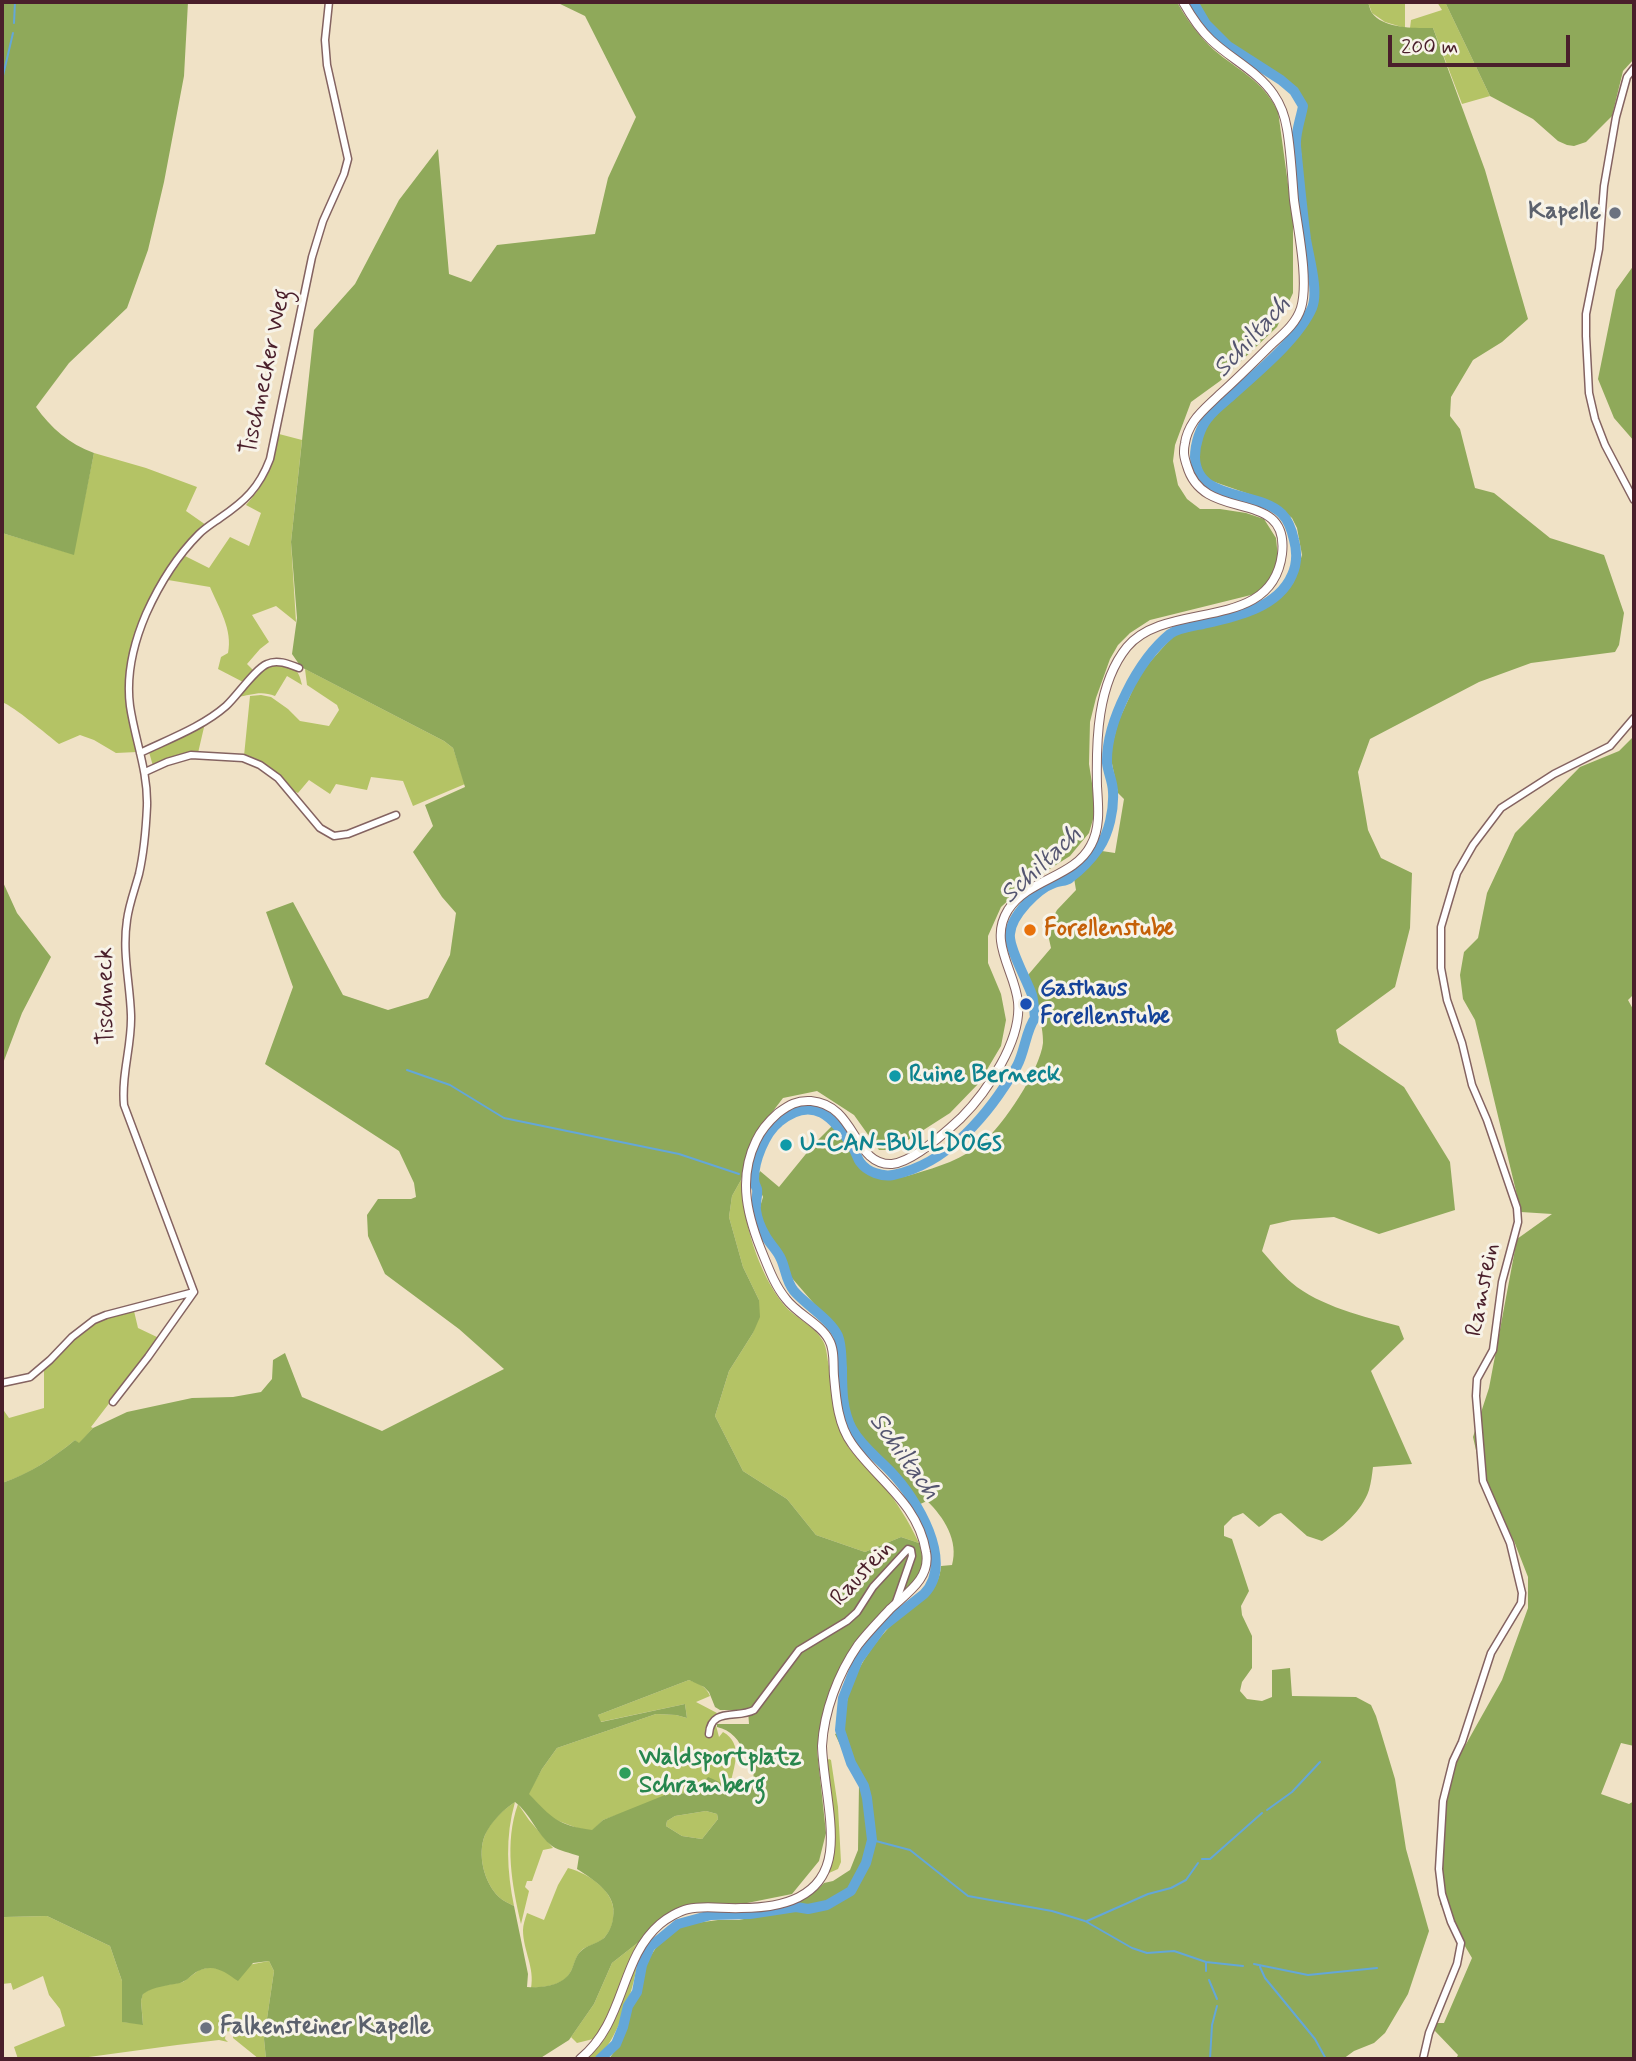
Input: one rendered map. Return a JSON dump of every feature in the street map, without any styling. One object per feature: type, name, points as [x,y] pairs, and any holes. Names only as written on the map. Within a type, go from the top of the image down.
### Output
[{"type":"main road","points":[[580,2059],[592,2049],[606,2030],[639,1952],[648,1936],[661,1923],[688,1909],[768,1907],[791,1901],[814,1887],[824,1876],[831,1848],[823,1772],[822,1730],[843,1671],[856,1649],[871,1629],[912,1590],[922,1578],[927,1566],[927,1553],[922,1536],[898,1493],[865,1460],[844,1431],[835,1392],[830,1341],[825,1333],[790,1305],[774,1280],[752,1227],[747,1205],[746,1176],[757,1138],[768,1122],[788,1105],[815,1102],[833,1108],[845,1119],[868,1155],[877,1161],[892,1164],[914,1155],[940,1137],[967,1112],[1008,1051],[1018,1018],[1014,985],[1000,940],[1004,917],[1011,905],[1034,885],[1076,864],[1094,839],[1098,812],[1100,720],[1117,663],[1138,636],[1160,624],[1216,613],[1250,601],[1263,592],[1275,577],[1280,565],[1283,540],[1272,520],[1252,508],[1224,502],[1204,493],[1191,478],[1183,450],[1191,424],[1289,328],[1301,307],[1303,276],[1287,126],[1279,102],[1267,86],[1211,40],[1195,23],[1183,2]]},
{"type":"street","name":"Tischnecker Weg","points":[[140,752],[128,686],[130,666],[145,617],[158,589],[187,548],[200,533],[242,503],[258,486],[267,468],[312,257],[348,159],[327,65],[329,2]]},
{"type":"street","points":[[1634,68],[1627,78],[1616,117],[1604,186],[1600,249],[1586,314],[1589,393],[1595,419],[1605,445],[1634,500]]},
{"type":"street","points":[[140,752],[192,728],[225,707],[265,664],[275,662],[299,668]]},
{"type":"street","name":"Ramstein","points":[[1423,2059],[1429,2033],[1457,1964],[1461,1943],[1442,1894],[1439,1869],[1443,1801],[1453,1761],[1462,1742],[1491,1653],[1521,1603],[1522,1593],[1510,1543],[1483,1481],[1476,1396],[1477,1379],[1493,1350],[1503,1282],[1518,1222],[1517,1208],[1488,1120],[1472,1085],[1462,1043],[1447,1000],[1441,968],[1441,927],[1457,873],[1473,845],[1501,808],[1554,774],[1610,746],[1634,718]]},
{"type":"street","name":"Tischneck","points":[[140,752],[145,772],[147,803],[139,875],[125,932],[131,1033],[123,1078],[124,1105],[194,1292]]},
{"type":"street","points":[[145,772],[191,755],[243,758],[260,765],[278,778],[320,828],[334,836],[348,834],[396,816]]},
{"type":"street","points":[[2,1383],[30,1377],[72,1337],[106,1315],[194,1292]]},
{"type":"street","points":[[113,1402],[194,1292]]},
{"type":"street","name":"Raustein","points":[[709,1734],[710,1725],[722,1715],[746,1714],[754,1710],[799,1650],[857,1612],[873,1587],[908,1549],[911,1550],[912,1556],[895,1605]]},
{"type":"green space","points":[[2,2],[188,2],[184,76],[164,182],[148,250],[127,308],[69,363],[36,407],[61,435],[94,453],[74,555],[2,533]]},
{"type":"green space","points":[[556,2],[1177,2],[1203,39],[1265,91],[1278,111],[1293,221],[1293,293],[1277,327],[1220,381],[1191,402],[1175,445],[1173,461],[1178,485],[1187,499],[1200,509],[1246,513],[1264,519],[1276,538],[1278,558],[1272,578],[1255,594],[1150,620],[1130,633],[1118,645],[1110,659],[1090,722],[1089,764],[1096,809],[1089,833],[1070,856],[1026,884],[1001,907],[988,936],[988,963],[1001,994],[1006,1020],[1001,1046],[979,1083],[950,1113],[897,1147],[887,1150],[879,1150],[854,1115],[817,1091],[783,1098],[754,1136],[741,1180],[732,1196],[729,1217],[743,1267],[759,1300],[760,1317],[729,1371],[715,1416],[743,1471],[787,1499],[816,1535],[865,1552],[901,1537],[919,1543],[921,1553],[921,1568],[915,1580],[898,1598],[897,1590],[891,1604],[865,1630],[836,1676],[824,1713],[817,1750],[826,1833],[819,1861],[792,1894],[737,1905],[675,1911],[658,1920],[640,1941],[612,1963],[594,2004],[569,2040],[539,2059],[266,2059],[264,2039],[274,1971],[269,1961],[253,1963],[238,1981],[219,1970],[209,1968],[198,1971],[182,1982],[152,1989],[143,1994],[141,2001],[143,2025],[122,2022],[122,1981],[110,1946],[47,1916],[2,1919],[2,1483],[31,1470],[75,1440],[79,1443],[93,1428],[127,1412],[192,1398],[233,1397],[261,1392],[272,1379],[273,1360],[285,1353],[302,1397],[382,1431],[504,1369],[459,1329],[385,1274],[368,1236],[367,1215],[378,1199],[416,1197],[414,1183],[399,1151],[265,1064],[293,987],[266,912],[293,902],[343,995],[388,1010],[428,998],[450,955],[456,913],[442,897],[413,852],[433,826],[425,805],[465,787],[453,748],[301,667],[292,654],[297,618],[291,542],[314,330],[355,284],[399,200],[438,149],[449,274],[471,282],[497,245],[595,234],[608,178],[636,117],[585,16]],"holes":[[[689,1680],[704,1687],[715,1707],[720,1710],[748,1710],[749,1724],[717,1724],[717,1727],[734,1736],[750,1761],[754,1775],[750,1789],[734,1788],[708,1777],[696,1792],[665,1795],[603,1820],[592,1830],[563,1823],[529,1794],[557,1748],[656,1714],[687,1718],[685,1704],[601,1722],[598,1715]],[[515,1802],[552,1846],[579,1856],[577,1869],[603,1889],[612,1902],[614,1909],[609,1931],[604,1938],[580,1952],[571,1971],[558,1983],[527,1987],[528,1974],[514,1906],[494,1891],[483,1868],[485,1835],[502,1812]],[[706,1811],[717,1814],[718,1819],[702,1839],[682,1836],[666,1826],[667,1821],[675,1816]]]},
{"type":"green space","points":[[1196,2],[1368,2],[1372,13],[1384,22],[1400,27],[1433,28],[1485,170],[1528,319],[1502,342],[1473,360],[1451,397],[1450,416],[1460,429],[1475,488],[1494,493],[1550,538],[1604,555],[1624,613],[1619,645],[1615,652],[1531,663],[1479,682],[1370,739],[1358,772],[1368,830],[1381,858],[1412,873],[1410,928],[1395,987],[1336,1030],[1339,1043],[1404,1087],[1450,1162],[1455,1210],[1379,1234],[1334,1217],[1292,1220],[1270,1225],[1262,1251],[1288,1279],[1315,1298],[1343,1310],[1399,1326],[1404,1339],[1371,1371],[1412,1464],[1373,1467],[1366,1498],[1343,1525],[1322,1541],[1307,1536],[1281,1513],[1259,1527],[1243,1513],[1233,1517],[1224,1526],[1224,1536],[1232,1539],[1249,1591],[1241,1606],[1242,1615],[1252,1636],[1252,1668],[1242,1682],[1240,1691],[1247,1699],[1262,1701],[1272,1697],[1272,1670],[1290,1668],[1292,1696],[1356,1697],[1371,1705],[1395,1779],[1406,1849],[1429,1931],[1408,1994],[1385,2033],[1374,2043],[1343,2059],[609,2059],[619,2045],[630,2005],[640,1992],[641,1979],[650,1957],[659,1943],[673,1931],[688,1924],[739,1920],[798,1908],[796,1902],[850,1870],[858,1850],[859,1785],[835,1734],[845,1729],[848,1697],[869,1653],[901,1615],[927,1595],[936,1583],[941,1566],[952,1565],[954,1556],[952,1538],[939,1514],[927,1501],[918,1505],[894,1471],[855,1431],[845,1399],[842,1336],[791,1277],[758,1214],[763,1197],[756,1180],[760,1171],[779,1187],[832,1126],[866,1171],[888,1179],[950,1162],[975,1149],[991,1135],[1019,1097],[1040,1054],[1043,1043],[1042,1027],[1028,975],[1051,948],[1047,930],[1051,928],[1050,923],[1057,910],[1076,890],[1074,878],[1102,851],[1115,853],[1124,799],[1118,793],[1110,754],[1118,722],[1141,672],[1174,635],[1246,617],[1279,599],[1293,583],[1302,555],[1297,528],[1292,518],[1272,502],[1206,479],[1200,463],[1199,449],[1211,419],[1288,347],[1308,324],[1317,302],[1306,218],[1300,139],[1305,106],[1298,93],[1283,77],[1260,65],[1229,42],[1204,16]]},
{"type":"green space","points":[[1368,2],[1405,2],[1405,28],[1385,22],[1372,13]]},
{"type":"green space","points":[[1437,2],[1445,2],[1490,96],[1462,104],[1433,28],[1410,28],[1411,20],[1442,10]]},
{"type":"green space","points":[[1445,2],[1634,2],[1634,59],[1623,71],[1612,116],[1586,142],[1567,145],[1558,141],[1533,119],[1490,96]]},
{"type":"green space","points":[[1634,265],[1634,441],[1614,418],[1598,379],[1616,290]]},
{"type":"green space","points":[[279,434],[302,440],[291,542],[296,622],[276,606],[252,615],[269,642],[247,664],[255,672],[245,683],[218,669],[221,657],[228,653],[229,636],[210,587],[168,580],[185,556],[209,568],[230,537],[249,546],[261,513],[246,505],[260,488],[268,472]]},
{"type":"green space","points":[[94,453],[197,487],[186,511],[206,525],[165,576],[133,645],[126,685],[127,707],[137,752],[116,753],[80,735],[59,744],[2,702],[2,533],[73,554]]},
{"type":"green space","points":[[277,663],[294,669],[299,674],[302,685],[287,676],[275,696],[261,693],[237,697],[266,666]]},
{"type":"green space","points":[[305,669],[444,741],[453,748],[465,784],[413,806],[403,781],[371,777],[367,790],[336,784],[330,794],[309,780],[298,793],[291,790],[244,756],[250,696],[271,697],[300,721],[329,726],[339,710],[337,705],[307,685]]},
{"type":"green space","points":[[205,723],[198,753],[153,766],[149,752]]},
{"type":"green space","points":[[1634,736],[1634,994],[1628,1000],[1634,1011],[1634,1746],[1621,1743],[1601,1794],[1629,1804],[1634,1801],[1634,2059],[1456,2059],[1458,2055],[1435,2031],[1436,2023],[1444,2023],[1472,1958],[1440,1904],[1447,1778],[1502,1680],[1528,1608],[1528,1577],[1514,1541],[1483,1481],[1473,1437],[1489,1388],[1517,1239],[1552,1214],[1521,1212],[1475,1020],[1463,999],[1460,975],[1464,952],[1478,938],[1487,893],[1515,833],[1580,767],[1619,751]]},
{"type":"green space","points":[[2,880],[17,913],[51,957],[22,1013],[2,1066]]},
{"type":"green space","points":[[741,1180],[749,1229],[766,1277],[784,1305],[815,1331],[824,1344],[835,1413],[844,1440],[893,1498],[919,1543],[901,1537],[865,1552],[816,1535],[787,1499],[743,1471],[715,1416],[729,1371],[753,1333],[759,1300],[743,1267],[729,1217],[732,1196]]},
{"type":"green space","points":[[134,1311],[138,1328],[159,1338],[91,1427],[93,1428],[79,1444],[75,1440],[40,1465],[2,1483],[2,1408],[9,1418],[44,1408],[44,1368],[96,1322],[109,1316]]},
{"type":"green space","name":"Waldsportplatz Schramberg","points":[[689,1680],[701,1685],[710,1696],[696,1702],[717,1713],[714,1718],[719,1737],[723,1732],[734,1743],[736,1756],[730,1786],[704,1782],[696,1792],[675,1794],[603,1820],[592,1831],[551,1818],[528,1794],[557,1748],[656,1714],[687,1718],[685,1704],[600,1722],[598,1715]]},
{"type":"green space","points":[[829,1759],[838,1807],[841,1862],[838,1869],[829,1873],[833,1831],[826,1761]]},
{"type":"green space","points":[[515,1802],[508,1854],[514,1906],[499,1897],[489,1884],[483,1868],[482,1851],[490,1825]]},
{"type":"green space","points":[[518,1804],[553,1848],[543,1850],[532,1881],[527,1881],[525,1887],[529,1891],[521,1924],[512,1879],[510,1849]]},
{"type":"green space","points":[[706,1811],[717,1814],[718,1819],[702,1839],[682,1836],[666,1826],[667,1821],[675,1816]]},
{"type":"green space","points":[[568,1868],[593,1880],[607,1893],[614,1910],[612,1925],[603,1939],[580,1951],[570,1973],[562,1981],[531,1988],[523,1928],[527,1913],[544,1920]]},
{"type":"green space","points":[[47,1916],[110,1946],[122,1981],[123,2022],[143,2024],[143,1993],[155,1987],[183,1982],[199,1970],[211,1967],[222,1970],[269,1961],[274,1971],[264,2039],[266,2059],[259,2059],[233,2038],[233,2032],[226,2031],[225,2039],[228,2042],[219,2040],[74,2059],[18,2059],[14,2047],[65,2026],[60,2009],[49,1995],[43,1976],[13,1990],[11,1983],[2,1984],[2,1919]]},
{"type":"green space","points":[[640,1941],[597,2038],[577,2043],[571,2037],[594,2004],[612,1963]]},
{"type":"green space","points":[[635,1965],[632,1987],[611,2040],[596,2058],[586,2059],[596,2050],[611,2028]]},
{"type":"waterway","points":[[14,23],[15,2]]},
{"type":"waterway","name":"Schiltach","points":[[600,2059],[616,2044],[628,2006],[637,1992],[642,1965],[650,1947],[678,1924],[711,1915],[750,1914],[796,1907],[808,1909],[827,1905],[851,1891],[866,1863],[872,1840],[864,1786],[851,1763],[840,1730],[843,1698],[858,1660],[882,1627],[924,1594],[933,1581],[936,1565],[934,1548],[921,1514],[901,1484],[852,1429],[843,1399],[841,1352],[835,1330],[791,1287],[780,1257],[761,1226],[756,1210],[757,1192],[754,1179],[761,1148],[779,1122],[791,1114],[812,1110],[822,1113],[838,1127],[867,1169],[893,1175],[932,1160],[949,1148],[980,1118],[1017,1066],[1035,1018],[1032,995],[1010,940],[1011,927],[1033,897],[1047,886],[1074,875],[1090,860],[1103,842],[1113,799],[1107,763],[1108,747],[1118,711],[1136,675],[1158,645],[1170,634],[1228,618],[1266,603],[1277,596],[1294,571],[1295,544],[1290,526],[1282,514],[1258,501],[1206,482],[1198,471],[1195,457],[1198,436],[1210,415],[1286,344],[1312,308],[1314,284],[1306,239],[1296,146],[1303,106],[1294,91],[1281,80],[1228,46],[1206,24],[1193,2]]},
{"type":"waterway","points":[[2,80],[13,33]]},
{"type":"waterway","points":[[407,1070],[450,1085],[504,1118],[679,1154],[739,1174]]},
{"type":"waterway","points":[[1267,1810],[1292,1792],[1320,1762]]},
{"type":"waterway","points":[[1202,1859],[1210,1859],[1262,1813]]},
{"type":"waterway","points":[[872,1840],[910,1850],[968,1896],[1052,1911],[1085,1921],[1132,1948],[1147,1953],[1174,1951],[1206,1962],[1243,1966]]},
{"type":"waterway","points":[[1087,1921],[1148,1894],[1171,1888],[1186,1880],[1198,1863]]},
{"type":"waterway","points":[[1206,1962],[1206,1971]]},
{"type":"waterway","points":[[1254,1964],[1308,1975],[1377,1968]]},
{"type":"waterway","points":[[1260,1967],[1265,1978],[1315,2039],[1326,2059]]},
{"type":"waterway","points":[[1209,1980],[1217,1999]]},
{"type":"waterway","points":[[1210,2059],[1212,2025],[1217,2006]]},
{"type":"place","name":"Kapelle","points":[[1615,213]]},
{"type":"place","name":"Forellenstube","points":[[1030,930]]},
{"type":"place","name":"Gasthaus Forellenstube","points":[[1026,1004]]},
{"type":"place","name":"Ruine Berneck","points":[[895,1076]]},
{"type":"place","name":"U-CAN-BULLDOGs","points":[[786,1145]]},
{"type":"place","name":"Waldsportplatz Schramberg","points":[[625,1773]]},
{"type":"place","name":"Falkensteiner Kapelle","points":[[206,2028]]}]
